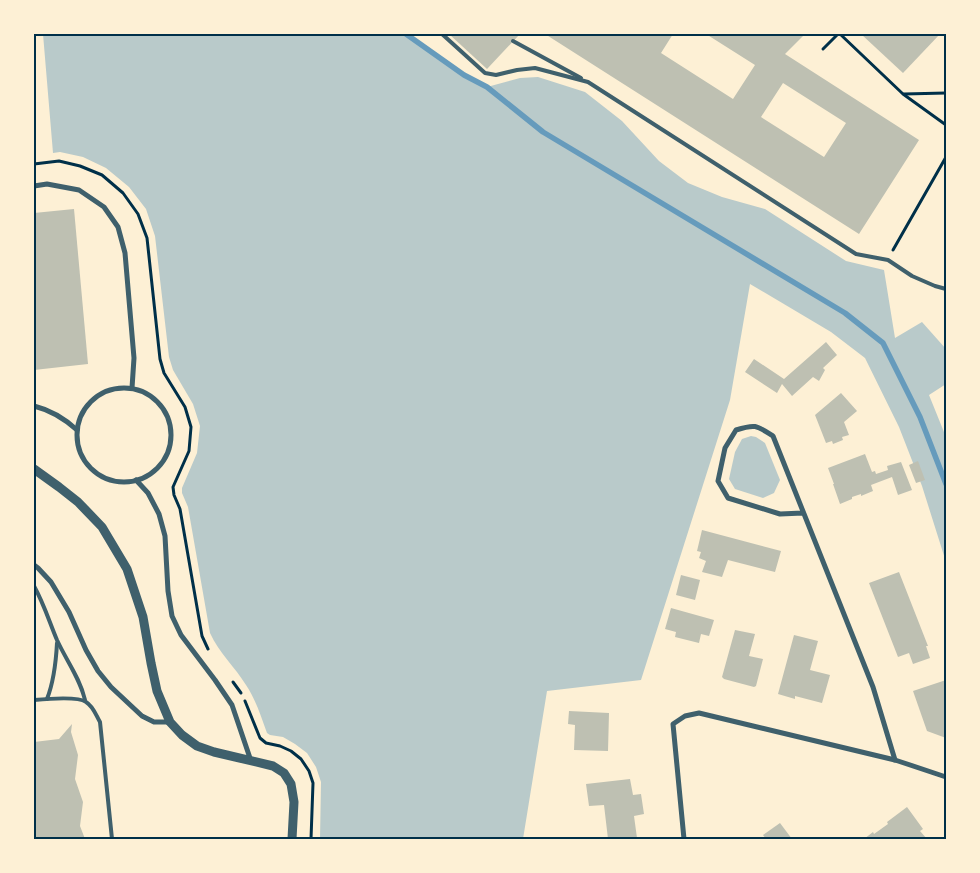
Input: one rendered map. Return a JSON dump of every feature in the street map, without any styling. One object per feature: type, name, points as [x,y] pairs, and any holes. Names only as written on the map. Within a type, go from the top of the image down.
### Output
[{"type":"street","points":[[34,186],[47,184],[80,190],[104,207],[118,227],[125,253],[134,358],[132,388]]},
{"type":"street","points":[[117,388],[132,388],[148,394],[160,404],[168,418],[171,433],[169,449],[162,463],[150,474],[136,480],[121,482],[106,478],[93,470],[84,459],[78,445],[77,430],[81,415],[90,402],[102,393],[117,388]]},
{"type":"street","points":[[34,406],[43,408],[67,421],[77,430]]},
{"type":"street","points":[[804,513],[780,514],[728,498],[718,481],[725,448],[736,430],[752,425],[761,428],[773,436],[804,513],[873,687],[895,760]]},
{"type":"street","points":[[34,469],[78,502],[102,527],[127,569],[143,617],[157,691],[170,722],[182,735],[197,746],[214,752],[274,766],[284,773],[291,784],[294,802],[292,839]]},
{"type":"street","points":[[136,480],[148,493],[159,514],[165,536],[168,591],[172,616],[181,635],[232,705],[251,761]]},
{"type":"street","points":[[34,565],[51,582],[69,612],[86,650],[98,671],[111,687],[142,716],[154,722],[170,722]]},
{"type":"street","points":[[684,839],[673,724],[684,716],[699,713],[895,760],[946,777]]},
{"type":"lane","points":[[442,34],[485,73],[496,75],[535,68],[588,82]]},
{"type":"lane","points":[[513,41],[588,82],[856,254],[888,260],[912,276],[946,289]]},
{"type":"lane","points":[[34,586],[43,602],[57,641],[82,689],[85,700],[100,722],[112,839]]},
{"type":"lane","points":[[47,699],[51,689],[57,641]]},
{"type":"lane","points":[[34,700],[70,698],[85,700]]},
{"type":"path","points":[[823,49],[839,34],[903,94],[946,125]]},
{"type":"path","points":[[903,94],[946,93]]},
{"type":"path","points":[[888,260],[946,157]]},
{"type":"path","points":[[34,164],[59,161],[80,166],[102,175],[122,193],[138,214],[147,238],[160,359],[164,373],[185,407],[191,427],[189,451],[173,487],[180,509],[202,636],[208,649]]},
{"type":"path","points":[[232,681],[246,703],[260,738],[266,743],[280,746],[290,751],[301,759],[309,771],[313,783],[311,839]]},
{"type":"shaded area","points":[[43,34],[406,34],[464,75],[487,87],[520,78],[538,77],[585,92],[622,121],[659,161],[688,183],[722,197],[765,209],[846,261],[884,270],[895,338],[922,322],[946,349],[946,384],[929,395],[946,437],[946,562],[922,486],[899,427],[865,358],[831,332],[750,284],[730,400],[641,680],[547,691],[523,839],[320,839],[321,782],[316,767],[307,753],[295,744],[283,737],[267,733],[250,691],[210,633],[188,507],[182,493],[182,488],[197,453],[200,426],[193,404],[173,370],[169,357],[155,236],[146,209],[129,187],[106,168],[83,157],[60,152],[53,153]]},
{"type":"shaded area","points":[[751,436],[765,443],[780,480],[774,493],[763,498],[735,489],[729,479],[735,452],[742,439]]},
{"type":"building","points":[[449,34],[520,34],[487,69]]},
{"type":"building","points":[[545,34],[673,34],[661,53],[733,99],[755,65],[706,34],[805,34],[785,54],[919,140],[859,234]],"holes":[[[783,83],[846,123],[824,157],[761,117]]]},
{"type":"building","points":[[861,34],[940,34],[903,73]]},
{"type":"building","points":[[74,209],[88,364],[34,370],[34,213]]},
{"type":"building","points":[[826,342],[837,355],[823,368],[825,370],[819,381],[813,377],[792,396],[782,384],[777,393],[745,372],[754,359],[784,379]]},
{"type":"building","points":[[841,393],[857,411],[844,422],[849,435],[842,437],[843,440],[833,444],[832,441],[826,443],[815,415]]},
{"type":"building","points":[[865,454],[872,472],[875,471],[876,474],[888,470],[887,466],[901,462],[912,490],[898,495],[892,477],[871,485],[873,491],[861,496],[861,494],[852,497],[852,499],[840,504],[828,468]]},
{"type":"building","points":[[918,461],[925,480],[916,483],[909,465]]},
{"type":"building","points":[[702,530],[781,551],[775,572],[728,560],[722,577],[702,572],[706,561],[699,558],[701,552],[697,551]]},
{"type":"building","points":[[899,572],[928,646],[926,646],[930,658],[913,664],[909,653],[898,657],[869,583]]},
{"type":"building","points":[[681,575],[700,580],[695,600],[676,595]]},
{"type":"building","points":[[671,608],[714,620],[709,636],[701,634],[699,643],[675,637],[676,632],[665,629]]},
{"type":"building","points":[[735,630],[755,634],[749,656],[763,659],[756,686],[754,687],[722,677]]},
{"type":"building","points":[[794,635],[818,641],[810,670],[830,675],[822,703],[778,694]]},
{"type":"building","points":[[946,680],[946,738],[927,731],[913,691]]},
{"type":"building","points":[[569,711],[609,713],[608,751],[574,750],[575,725],[568,724]]},
{"type":"building","points":[[72,724],[71,732],[78,755],[75,779],[83,802],[80,826],[85,839],[34,839],[34,742],[59,739]]},
{"type":"building","points":[[630,779],[633,795],[641,794],[644,814],[634,816],[637,838],[608,839],[604,805],[589,806],[586,784]]},
{"type":"building","points":[[907,807],[923,829],[920,831],[927,839],[864,839],[888,824],[887,822]]},
{"type":"building","points":[[780,823],[792,839],[766,839],[763,835]]},
{"type":"waterway","points":[[406,34],[464,75],[487,87],[543,132],[845,313],[883,343],[920,417],[946,484]]}]
